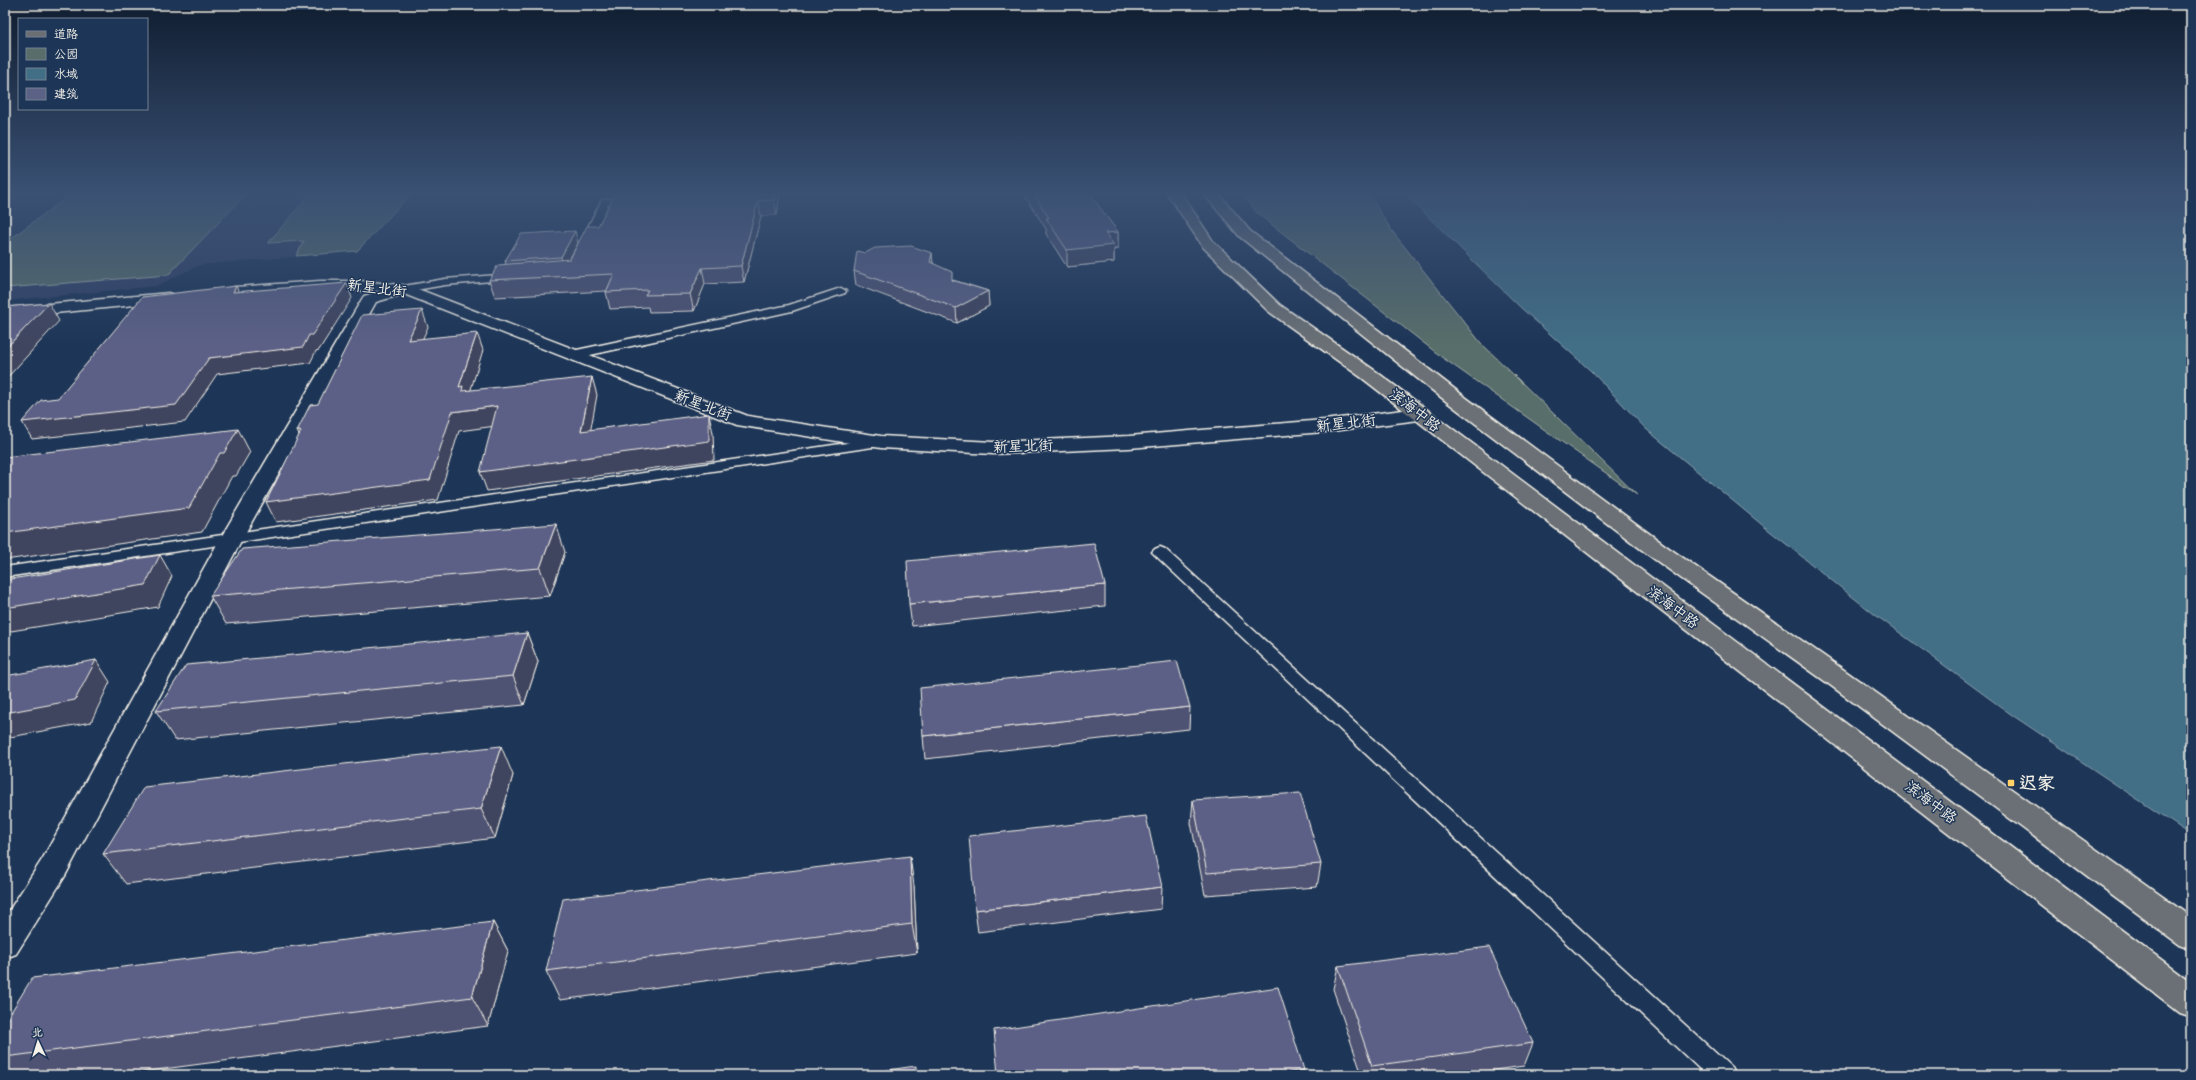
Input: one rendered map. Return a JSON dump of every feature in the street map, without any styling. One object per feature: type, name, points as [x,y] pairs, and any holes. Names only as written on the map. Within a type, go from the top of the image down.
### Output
[{"type":"main road","name":"滨海中路","points":[[1208,243],[1274,308],[1368,374],[2191,1001]]},
{"type":"main road","points":[[1257,243],[1454,398],[1658,551],[1835,676],[2191,935]]},
{"type":"street","name":"新星北街","points":[[223,293],[324,284],[377,285],[404,289],[744,421],[881,442],[993,448],[1129,442],[1324,426],[1419,414]]},
{"type":"street","points":[[5,944],[54,867],[231,539],[370,299],[404,289]]},
{"type":"street","points":[[5,313],[184,297]]},
{"type":"lane","points":[[580,252],[584,243]]},
{"type":"lane","points":[[404,289],[445,282],[522,276]]},
{"type":"lane","points":[[572,355],[792,308],[840,291]]},
{"type":"lane","points":[[5,572],[881,442]]},
{"type":"lane","points":[[1160,552],[1723,1075]]},
{"type":"shaded area","points":[[5,243],[364,243],[357,251],[200,265],[156,286],[5,301]]},
{"type":"green space","points":[[5,243],[198,243],[168,275],[5,288]]},
{"type":"green space","points":[[303,243],[364,243],[357,251],[296,256]]},
{"type":"green space","points":[[1296,243],[1402,243],[1481,343],[1637,495],[1443,358]]},
{"type":"water","points":[[1455,243],[2191,243],[2191,835],[2012,715],[1874,614],[1761,524],[1646,429],[1592,372],[1520,307]]},
{"type":"building","points":[[515,243],[568,243],[561,257],[505,261]]},
{"type":"building","points":[[578,243],[747,243],[741,266],[702,268],[690,294],[645,295],[648,290],[606,292],[614,274],[489,280],[498,265],[570,259]]},
{"type":"building","points":[[1063,243],[1113,243],[1114,245],[1067,250]]},
{"type":"building","points":[[911,246],[932,253],[930,262],[952,272],[952,280],[988,291],[956,308],[854,271],[857,251],[865,253],[875,248]]},
{"type":"building","points":[[347,283],[312,335],[309,335],[303,347],[209,358],[176,405],[22,422],[41,400],[58,398],[142,297],[236,286],[233,292]]},
{"type":"building","points":[[49,303],[5,349],[5,307]]},
{"type":"building","points":[[422,310],[408,340],[477,333],[459,387],[463,386],[462,391],[592,377],[581,431],[709,414],[709,441],[480,472],[497,406],[452,412],[430,480],[266,502],[301,431],[297,431],[310,405],[318,404],[362,315]]},
{"type":"building","points":[[238,429],[224,453],[220,453],[189,508],[5,533],[5,457]]},
{"type":"building","points":[[556,524],[540,568],[210,596],[242,549]]},
{"type":"building","points":[[1094,543],[1105,585],[909,604],[907,561]]},
{"type":"building","points":[[160,555],[145,585],[5,608],[5,580]]},
{"type":"building","points":[[527,633],[513,676],[156,711],[186,665]]},
{"type":"building","points":[[96,660],[75,700],[5,713],[5,676]]},
{"type":"building","points":[[1177,661],[1190,707],[923,736],[920,688]]},
{"type":"building","points":[[501,746],[481,809],[103,854],[144,787]]},
{"type":"building","points":[[1300,793],[1321,864],[1207,873],[1193,800]]},
{"type":"building","points":[[1146,816],[1162,887],[975,910],[969,836]]},
{"type":"building","points":[[910,856],[912,924],[546,971],[563,899]]},
{"type":"building","points":[[493,922],[472,997],[5,1057],[5,1022],[32,978]]},
{"type":"building","points":[[1489,947],[1533,1043],[1372,1066],[1338,966]]},
{"type":"building","points":[[1278,987],[1304,1070],[1271,1075],[998,1075],[994,1030]]},
{"type":"building","points":[[916,1066],[916,1075],[853,1075]]},
{"type":"place","name":"迟家","points":[[2011,783]]}]
